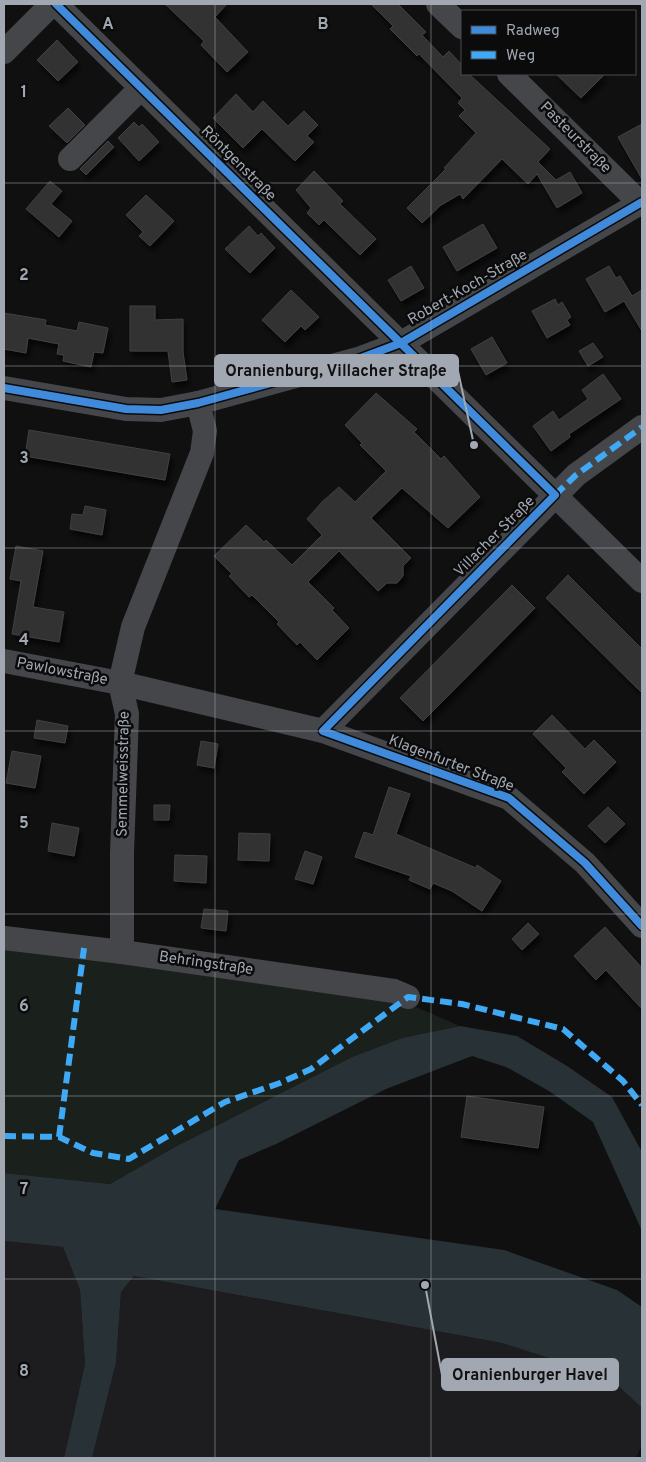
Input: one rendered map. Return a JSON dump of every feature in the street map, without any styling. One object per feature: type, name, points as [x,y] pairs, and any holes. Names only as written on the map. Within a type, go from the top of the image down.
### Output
[{"type":"street","name":"Röntgenstraße","points":[[4,52],[54,4],[401,343]]},
{"type":"street","points":[[438,4],[461,26]]},
{"type":"street","name":"Pasteurstraße","points":[[510,75],[641,202]]},
{"type":"street","points":[[70,159],[141,88]]},
{"type":"street","name":"Robert-Koch-Straße","points":[[4,388],[126,409],[162,410],[198,403],[361,358],[401,343],[641,202]]},
{"type":"street","name":"Villacher Straße","points":[[401,343],[642,581]]},
{"type":"street","name":"Semmelweisstraße","points":[[122,952],[122,853],[127,714],[120,683],[133,627],[202,452],[205,431],[198,403]]},
{"type":"street","points":[[555,495],[576,475],[642,427]]},
{"type":"street","name":"Villacher Straße","points":[[323,731],[555,495]]},
{"type":"street","name":"Pawlowstraße","points":[[4,661],[120,683]]},
{"type":"street","name":"Klagenfurter Straße","points":[[120,683],[323,731],[509,798],[585,864],[642,926]]},
{"type":"street","name":"Behringstraße","points":[[4,938],[122,952],[394,991],[408,997]]},
{"type":"shaded area","points":[[4,943],[388,995],[460,1026],[402,1038],[352,1057],[173,1148],[110,1184],[4,1173]]},
{"type":"shaded area","points":[[460,1026],[517,1036],[567,1066],[612,1097],[642,1152],[642,1231],[593,1122],[549,1091],[506,1067],[472,1056],[386,1089],[276,1144],[239,1160],[215,1209],[504,1250],[617,1290],[642,1307],[642,1408],[609,1377],[502,1343],[134,1276],[121,1292],[116,1363],[92,1458],[64,1458],[85,1364],[80,1290],[63,1247],[4,1241],[4,1173],[110,1184],[173,1148],[352,1057],[402,1038]]},
{"type":"shaded area","points":[[4,1241],[63,1247],[80,1290],[85,1364],[64,1458],[4,1458]]},
{"type":"shaded area","points":[[134,1276],[502,1343],[610,1377],[642,1408],[642,1444],[636,1458],[92,1458],[116,1363],[121,1292]]},
{"type":"building","points":[[165,4],[227,4],[215,17],[248,52],[227,72],[201,45],[204,41]]},
{"type":"building","points":[[371,4],[398,4],[426,32],[422,35],[443,57],[449,51],[461,64],[461,75],[470,75],[550,149],[538,162],[556,180],[570,172],[582,193],[557,208],[537,174],[528,184],[502,159],[463,199],[460,194],[441,205],[422,223],[407,208],[446,169],[444,168],[476,133],[459,116],[465,110],[458,103],[462,98],[419,54],[417,56],[390,29],[393,26]]},
{"type":"building","points":[[57,40],[78,62],[58,81],[37,60]]},
{"type":"building","points":[[557,75],[604,75],[581,98]]},
{"type":"building","points":[[236,94],[253,112],[263,101],[288,126],[304,111],[318,125],[307,136],[314,142],[295,161],[262,129],[243,148],[213,118]]},
{"type":"building","points":[[68,108],[85,125],[67,143],[49,126]]},
{"type":"building","points":[[134,122],[139,127],[142,124],[159,142],[139,161],[118,138]]},
{"type":"building","points":[[642,124],[642,179],[618,137]]},
{"type":"building","points":[[108,141],[114,147],[86,175],[80,169]]},
{"type":"building","points":[[314,171],[343,201],[340,204],[376,239],[360,255],[324,220],[319,225],[307,213],[311,208],[296,190]]},
{"type":"building","points":[[50,181],[62,191],[51,204],[72,221],[59,237],[26,209]]},
{"type":"building","points":[[146,195],[174,221],[150,246],[139,236],[143,232],[126,215]]},
{"type":"building","points":[[483,224],[497,248],[457,271],[443,247]]},
{"type":"building","points":[[249,226],[258,236],[261,233],[275,248],[250,273],[225,249]]},
{"type":"building","points":[[411,266],[424,288],[401,301],[388,280]]},
{"type":"building","points":[[609,266],[616,278],[620,276],[632,296],[642,290],[642,331],[624,301],[605,312],[586,279]]},
{"type":"building","points":[[291,290],[319,317],[305,330],[301,326],[285,342],[262,320]]},
{"type":"building","points":[[555,299],[558,305],[562,302],[571,317],[567,320],[570,325],[547,338],[532,311]]},
{"type":"building","points":[[130,306],[155,306],[155,320],[183,319],[183,352],[187,380],[172,382],[168,351],[130,351]]},
{"type":"building","points":[[4,313],[46,320],[45,325],[77,331],[79,322],[108,328],[103,353],[94,352],[91,367],[63,361],[64,355],[57,354],[59,344],[28,338],[26,353],[4,349]]},
{"type":"building","points":[[492,337],[507,363],[486,375],[471,349]]},
{"type":"building","points":[[593,343],[603,357],[588,366],[579,351]]},
{"type":"building","points":[[603,374],[621,399],[569,434],[570,437],[551,451],[533,426],[553,411],[559,420],[588,399],[582,390]]},
{"type":"building","points":[[376,393],[417,429],[414,432],[441,459],[444,456],[480,497],[448,528],[402,488],[371,518],[411,558],[403,566],[403,576],[397,583],[387,583],[378,591],[339,551],[308,582],[334,608],[332,610],[349,628],[317,660],[300,642],[297,645],[277,624],[279,622],[252,595],[249,597],[229,576],[232,574],[214,556],[246,525],[264,542],[266,540],[292,565],[322,535],[307,519],[322,502],[339,487],[355,502],[386,471],[360,445],[362,443],[345,425]]},
{"type":"building","points":[[29,430],[170,454],[165,480],[25,456]]},
{"type":"building","points":[[85,506],[106,510],[102,535],[70,529],[72,514],[83,515]]},
{"type":"building","points":[[16,546],[43,551],[33,607],[64,612],[59,642],[12,634],[21,581],[10,579]]},
{"type":"building","points":[[568,575],[642,649],[642,693],[546,598]]},
{"type":"building","points":[[512,585],[535,608],[423,721],[400,698]]},
{"type":"building","points":[[552,715],[585,749],[594,740],[616,762],[584,794],[562,772],[566,768],[533,734]]},
{"type":"building","points":[[37,720],[68,726],[65,743],[34,738]]},
{"type":"building","points":[[201,741],[218,744],[214,768],[197,765]]},
{"type":"building","points":[[12,751],[41,756],[35,788],[6,783]]},
{"type":"building","points":[[389,787],[410,794],[396,834],[476,868],[477,865],[501,881],[482,911],[452,891],[433,883],[430,889],[409,880],[411,876],[355,857],[364,832],[373,835]]},
{"type":"building","points":[[154,805],[170,805],[169,820],[154,820]]},
{"type":"building","points":[[608,807],[625,824],[605,843],[588,826]]},
{"type":"building","points":[[52,823],[79,828],[74,856],[48,851]]},
{"type":"building","points":[[239,833],[270,834],[269,861],[238,860]]},
{"type":"building","points":[[305,851],[322,857],[313,884],[295,879]]},
{"type":"building","points":[[175,855],[207,856],[206,883],[174,881]]},
{"type":"building","points":[[204,909],[228,911],[226,931],[201,928]]},
{"type":"building","points":[[528,923],[539,934],[522,950],[512,939]]},
{"type":"building","points":[[605,927],[642,968],[642,1009],[606,970],[596,980],[574,956]]},
{"type":"building","points":[[467,1096],[544,1107],[538,1148],[461,1137]]},
{"type":"marked path","points":[[555,495],[576,475],[642,427]]},
{"type":"marked path","points":[[59,1137],[84,948]]},
{"type":"marked path","points":[[4,1136],[59,1137],[93,1153],[129,1159],[225,1102],[280,1083],[311,1069],[408,997],[462,1004],[563,1029],[623,1081],[642,1105]]},
{"type":"cycle path","points":[[56,4],[555,495],[323,731],[509,798],[585,863],[642,926]]},
{"type":"cycle path","points":[[4,388],[126,409],[161,410],[198,403],[361,358],[401,343],[642,202]]},
{"type":"place","name":"Oranienburg, Villacher Straße","points":[[474,445]]},
{"type":"place","name":"Oranienburger Havel","points":[[425,1285]]}]
